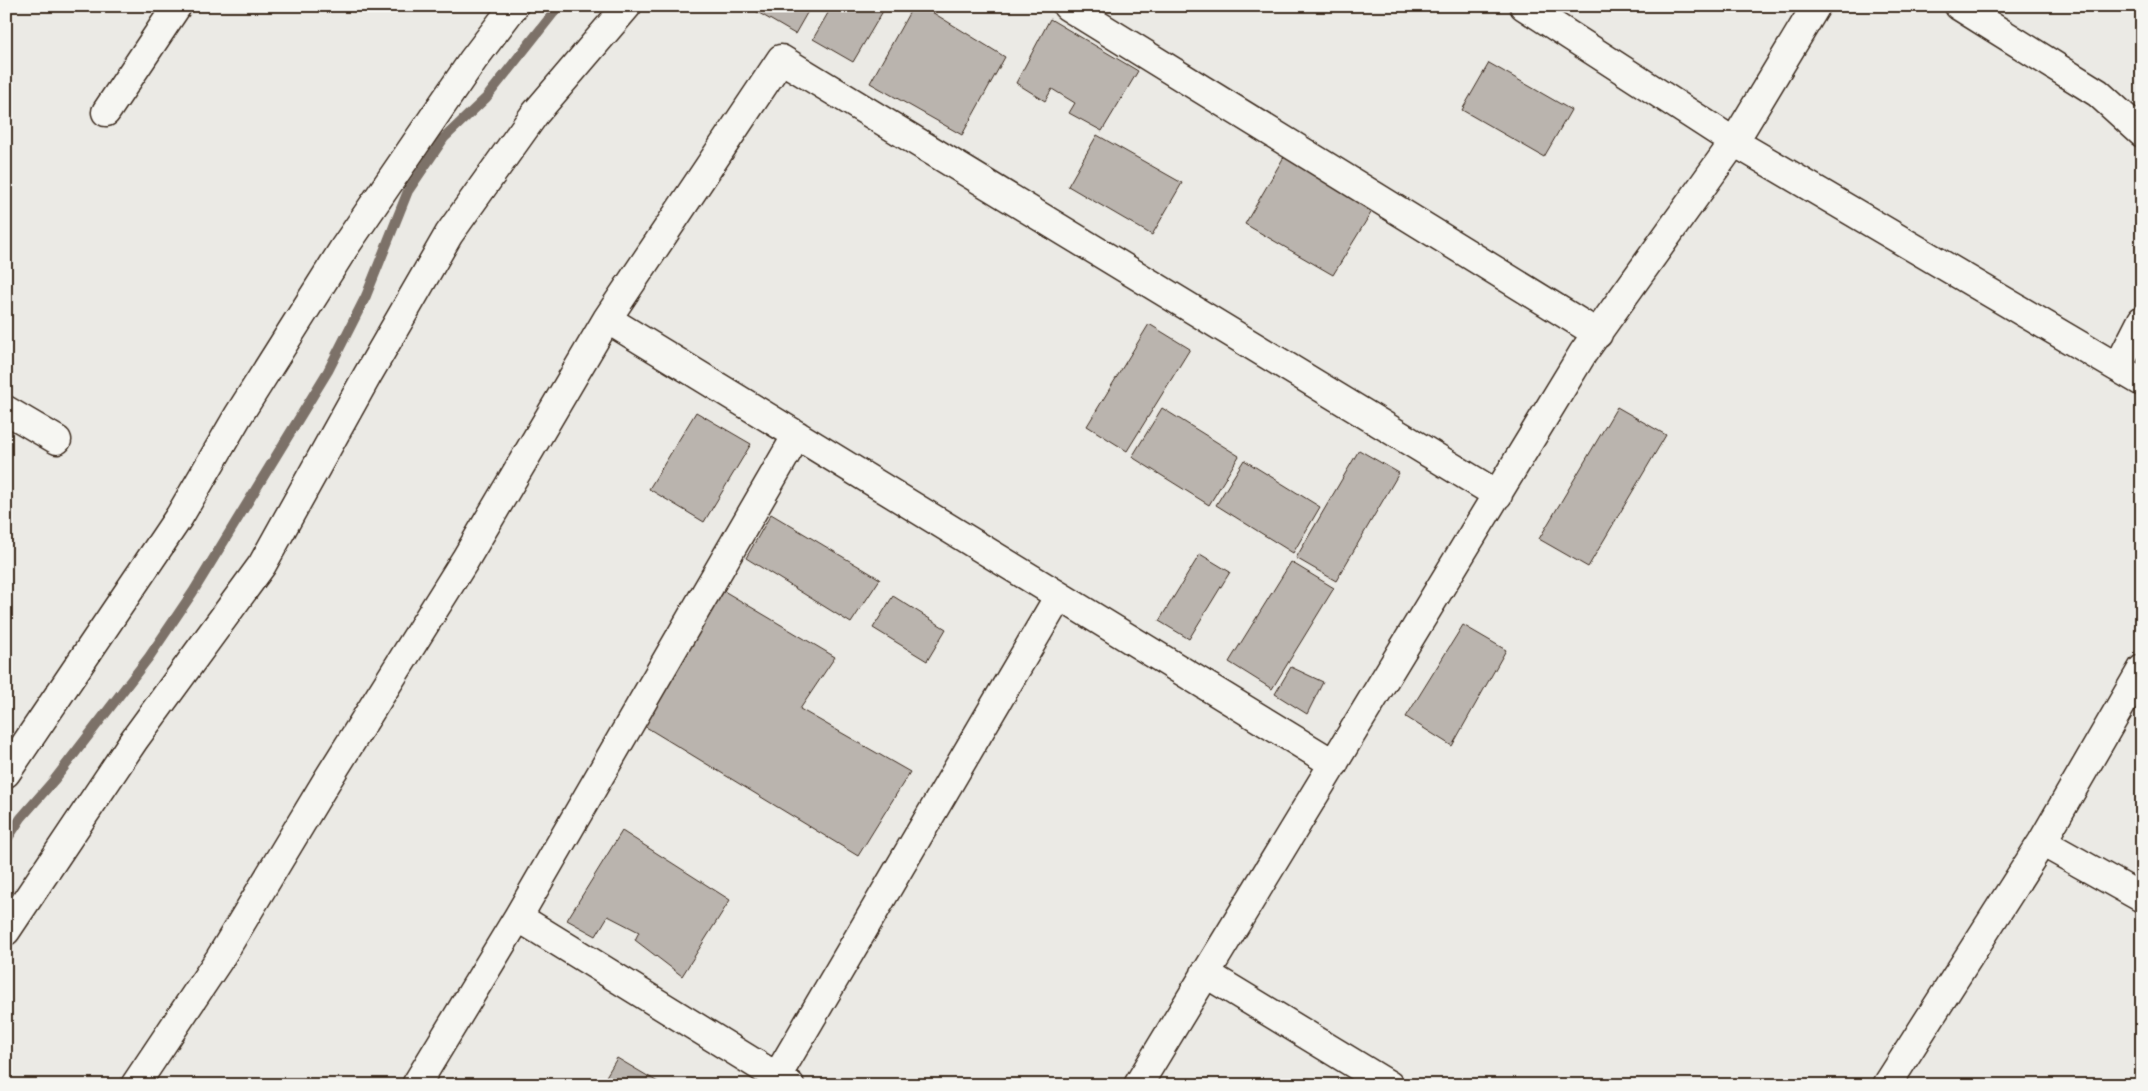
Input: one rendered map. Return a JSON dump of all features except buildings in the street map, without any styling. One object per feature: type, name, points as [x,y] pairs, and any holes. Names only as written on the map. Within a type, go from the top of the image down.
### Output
[{"type":"street","points":[[106,112],[177,6]]},
{"type":"street","points":[[6,773],[179,516],[238,416],[344,248],[473,60],[514,6]]},
{"type":"street","points":[[6,931],[134,740],[262,564],[449,234],[534,115],[628,6]]},
{"type":"street","points":[[1067,6],[1598,334]]},
{"type":"street","points":[[1524,6],[1734,142],[2142,382]]},
{"type":"street","points":[[1138,1085],[1498,495],[1583,352],[1598,334],[1734,142],[1816,6]]},
{"type":"street","points":[[1959,6],[2098,93],[2142,134]]},
{"type":"street","points":[[135,1085],[220,958],[326,782],[465,560],[608,319],[781,59],[1498,495]]},
{"type":"street","points":[[608,319],[1334,764]]},
{"type":"street","points":[[2118,367],[2142,320]]},
{"type":"street","points":[[6,410],[57,440]]},
{"type":"street","points":[[416,1085],[518,916],[797,435]]},
{"type":"street","points":[[518,916],[780,1082],[1059,596]]},
{"type":"street","points":[[1887,1085],[2042,842],[2142,669]]},
{"type":"street","points":[[2042,842],[2142,898]]},
{"type":"street","points":[[1205,973],[1389,1085]]},
{"type":"waterway","points":[[6,841],[21,818],[55,779],[149,657],[193,592],[328,371],[366,296],[408,191],[444,138],[486,98],[559,6]]}]
